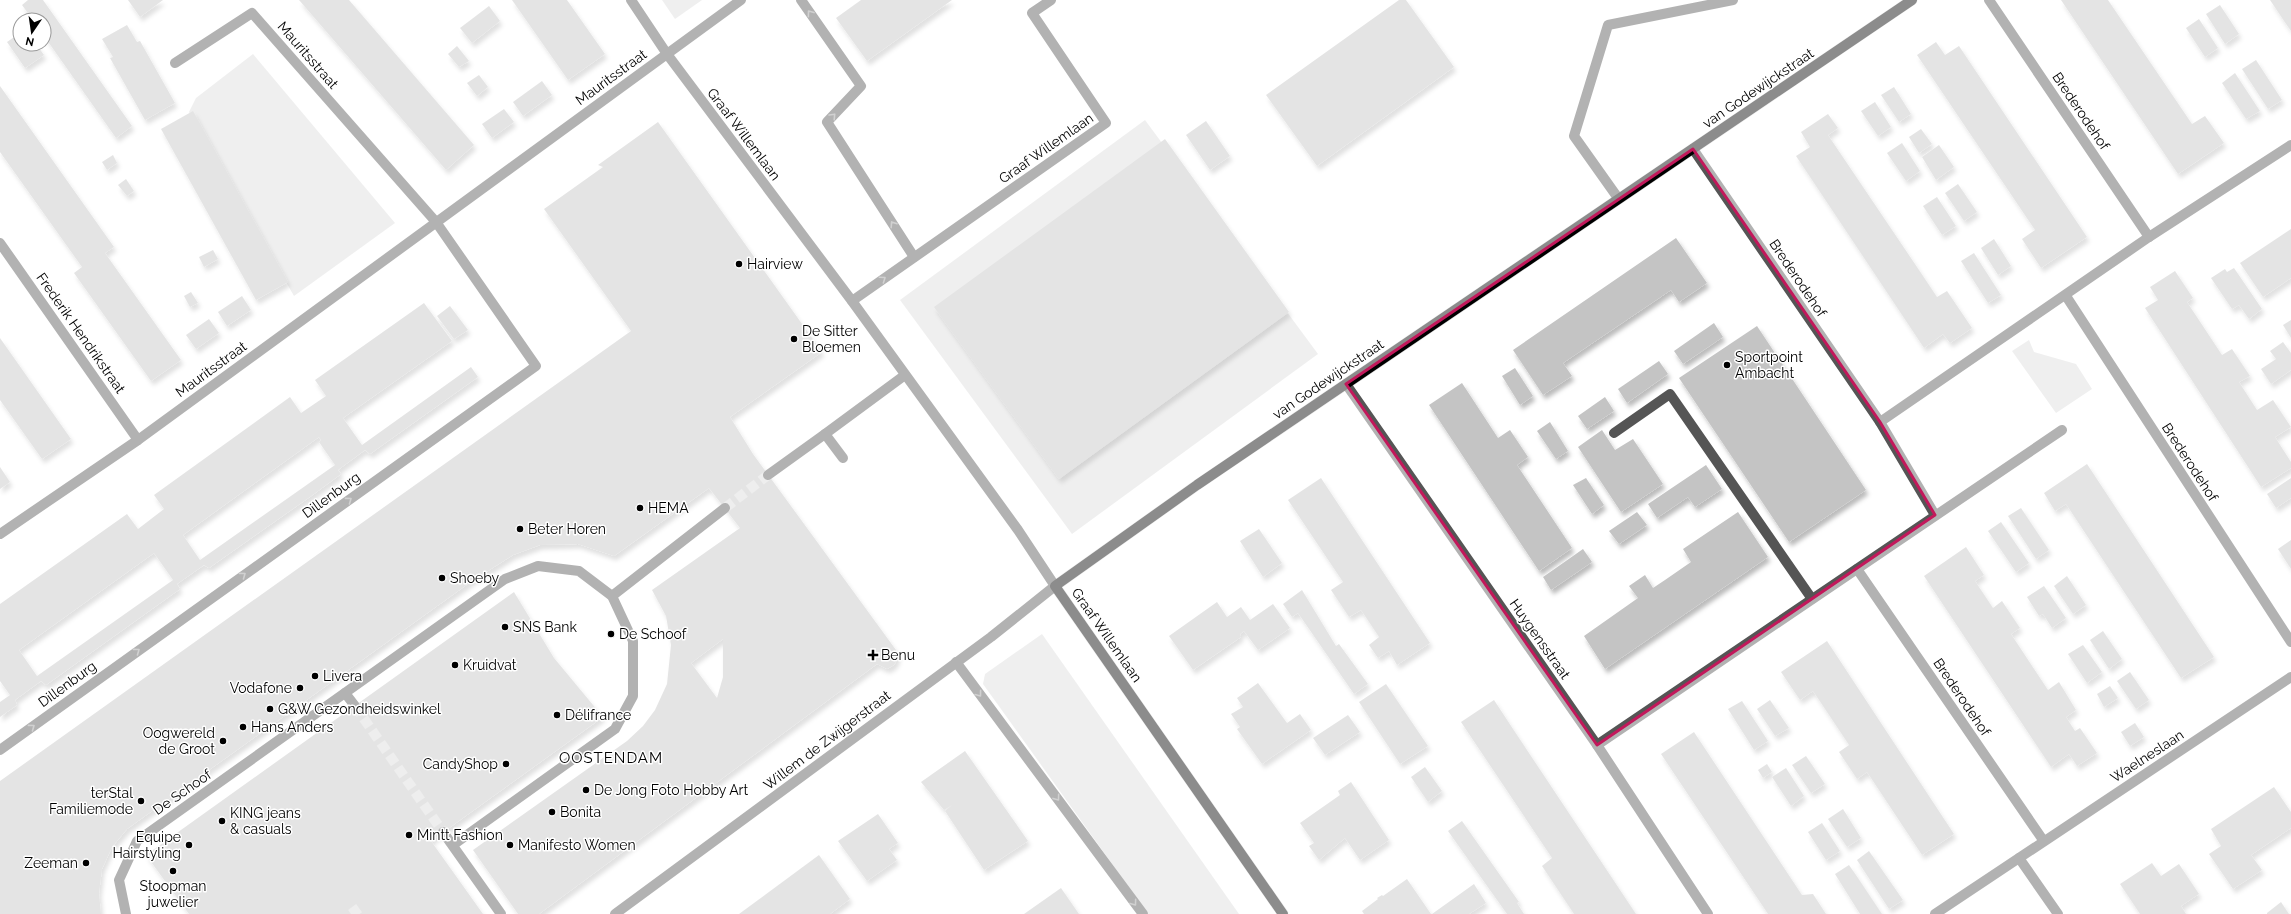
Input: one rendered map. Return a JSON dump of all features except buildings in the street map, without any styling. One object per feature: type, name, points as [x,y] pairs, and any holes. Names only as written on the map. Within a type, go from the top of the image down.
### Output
[{"type":"main road","name":"van Godewijckstraat","points":[[1055,586],[1122,536],[1618,198],[1693,149],[1912,0]]},
{"type":"main road","name":"Graaf Willemlaan","points":[[1055,586],[1283,914]]},
{"type":"street","name":"Graaf Willemlaan","points":[[631,0],[667,54],[852,301],[1018,530],[1055,586]]},
{"type":"street","name":"Mauritsstraat","points":[[0,534],[138,440],[741,0]]},
{"type":"street","points":[[801,0],[861,86],[827,122],[914,257]]},
{"type":"street","name":"Graaf Willemlaan","points":[[852,301],[1106,123],[1032,13],[1051,0]]},
{"type":"street","points":[[1618,198],[1574,136],[1608,25],[1733,0]]},
{"type":"street","name":"Brederodehof","points":[[1989,0],[2150,237]]},
{"type":"street","name":"Mauritsstraat","points":[[175,63],[252,12],[436,222]]},
{"type":"street","points":[[1880,422],[2150,237],[2291,145]]},
{"type":"street","name":"Brederodehof","points":[[1693,149],[1880,422],[1934,515]]},
{"type":"street","name":"Dillenburg","points":[[0,750],[536,366],[436,222]]},
{"type":"street","name":"Frederik Hendrikstraat","points":[[0,243],[138,440]]},
{"type":"street","name":"Brederodehof","points":[[2066,296],[2291,642]]},
{"type":"street","points":[[768,475],[905,375]]},
{"type":"street","name":"Huygensstraat","points":[[1346,384],[1597,745],[1708,914]]},
{"type":"street","points":[[1614,433],[1670,394],[1812,599]]},
{"type":"street","points":[[1597,745],[1934,515],[2062,430]]},
{"type":"street","points":[[825,434],[843,458]]},
{"type":"street","points":[[612,596],[725,508]]},
{"type":"street","name":"De Schoof","points":[[126,914],[119,880],[137,841],[505,579],[538,566],[579,571],[612,596],[633,641],[633,696],[615,729],[453,845]]},
{"type":"street","name":"Brederodehof","points":[[1857,569],[2043,840]]},
{"type":"street","name":"Willem de Zwijgerstraat","points":[[614,914],[956,662],[1055,586]]},
{"type":"street","points":[[956,662],[1143,914]]},
{"type":"street","name":"Waelneslaan","points":[[1935,914],[2019,858],[2043,840],[2291,677]]},
{"type":"street","points":[[346,693],[355,706]]},
{"type":"street","points":[[443,832],[501,914]]},
{"type":"street","points":[[2019,858],[2058,914]]},
{"type":"highlighted area","points":[[1693,149],[1880,422],[1935,515],[1597,745],[1346,384]]},
{"type":"shaded area","points":[[662,0],[702,0],[675,19]]},
{"type":"shaded area","points":[[253,54],[395,223],[294,296],[189,112],[196,98]]},
{"type":"shaded area","points":[[1145,120],[1318,354],[1072,534],[900,300]]},
{"type":"shaded area","points":[[2029,340],[2034,352],[2076,364],[2092,389],[2056,413],[2012,351]]},
{"type":"shaded area","points":[[1042,634],[1239,914],[1148,914],[983,684],[985,674]]},
{"type":"tunnel","points":[[725,508],[768,475]]},
{"type":"tunnel","points":[[355,706],[443,832]]},
{"type":"tunnel","points":[[351,914],[362,906]]},
{"type":"place","name":"Hairview","points":[[739,264]]},
{"type":"place","name":"De Sitter Bloemen","points":[[794,339]]},
{"type":"place","name":"Sportpoint Ambacht","points":[[1727,365]]},
{"type":"place","name":"HEMA","points":[[640,508]]},
{"type":"place","name":"Beter Horen","points":[[520,529]]},
{"type":"place","name":"Shoeby","points":[[442,578]]},
{"type":"place","name":"SNS Bank","points":[[505,627]]},
{"type":"place","name":"De Schoof","points":[[611,634]]},
{"type":"place","name":"Benu","points":[[873,655]]},
{"type":"place","name":"Kruidvat","points":[[455,665]]},
{"type":"place","name":"Livera","points":[[315,676]]},
{"type":"place","name":"Vodafone","points":[[300,688]]},
{"type":"place","name":"G&W Gezondheidswinkel","points":[[270,709]]},
{"type":"place","name":"Délifrance","points":[[557,715]]},
{"type":"place","name":"Hans Anders","points":[[243,727]]},
{"type":"place","name":"Oogwereld de Groot","points":[[223,741]]},
{"type":"place","name":"CandyShop","points":[[506,764]]},
{"type":"place","name":"De Jong Foto Hobby Art","points":[[586,790]]},
{"type":"place","name":"terStal Familiemode","points":[[141,801]]},
{"type":"place","name":"Bonita","points":[[552,812]]},
{"type":"place","name":"KING jeans & casuals","points":[[222,821]]},
{"type":"place","name":"Mintt Fashion","points":[[409,835]]},
{"type":"place","name":"Equipe Hairstyling","points":[[189,845]]},
{"type":"place","name":"Manifesto Women","points":[[510,845]]},
{"type":"place","name":"Zeeman","points":[[86,863]]},
{"type":"place","name":"Stoopman juwelier","points":[[173,871]]},
{"type":"district","name":"OOSTENDAM","points":[[611,758]]}]
